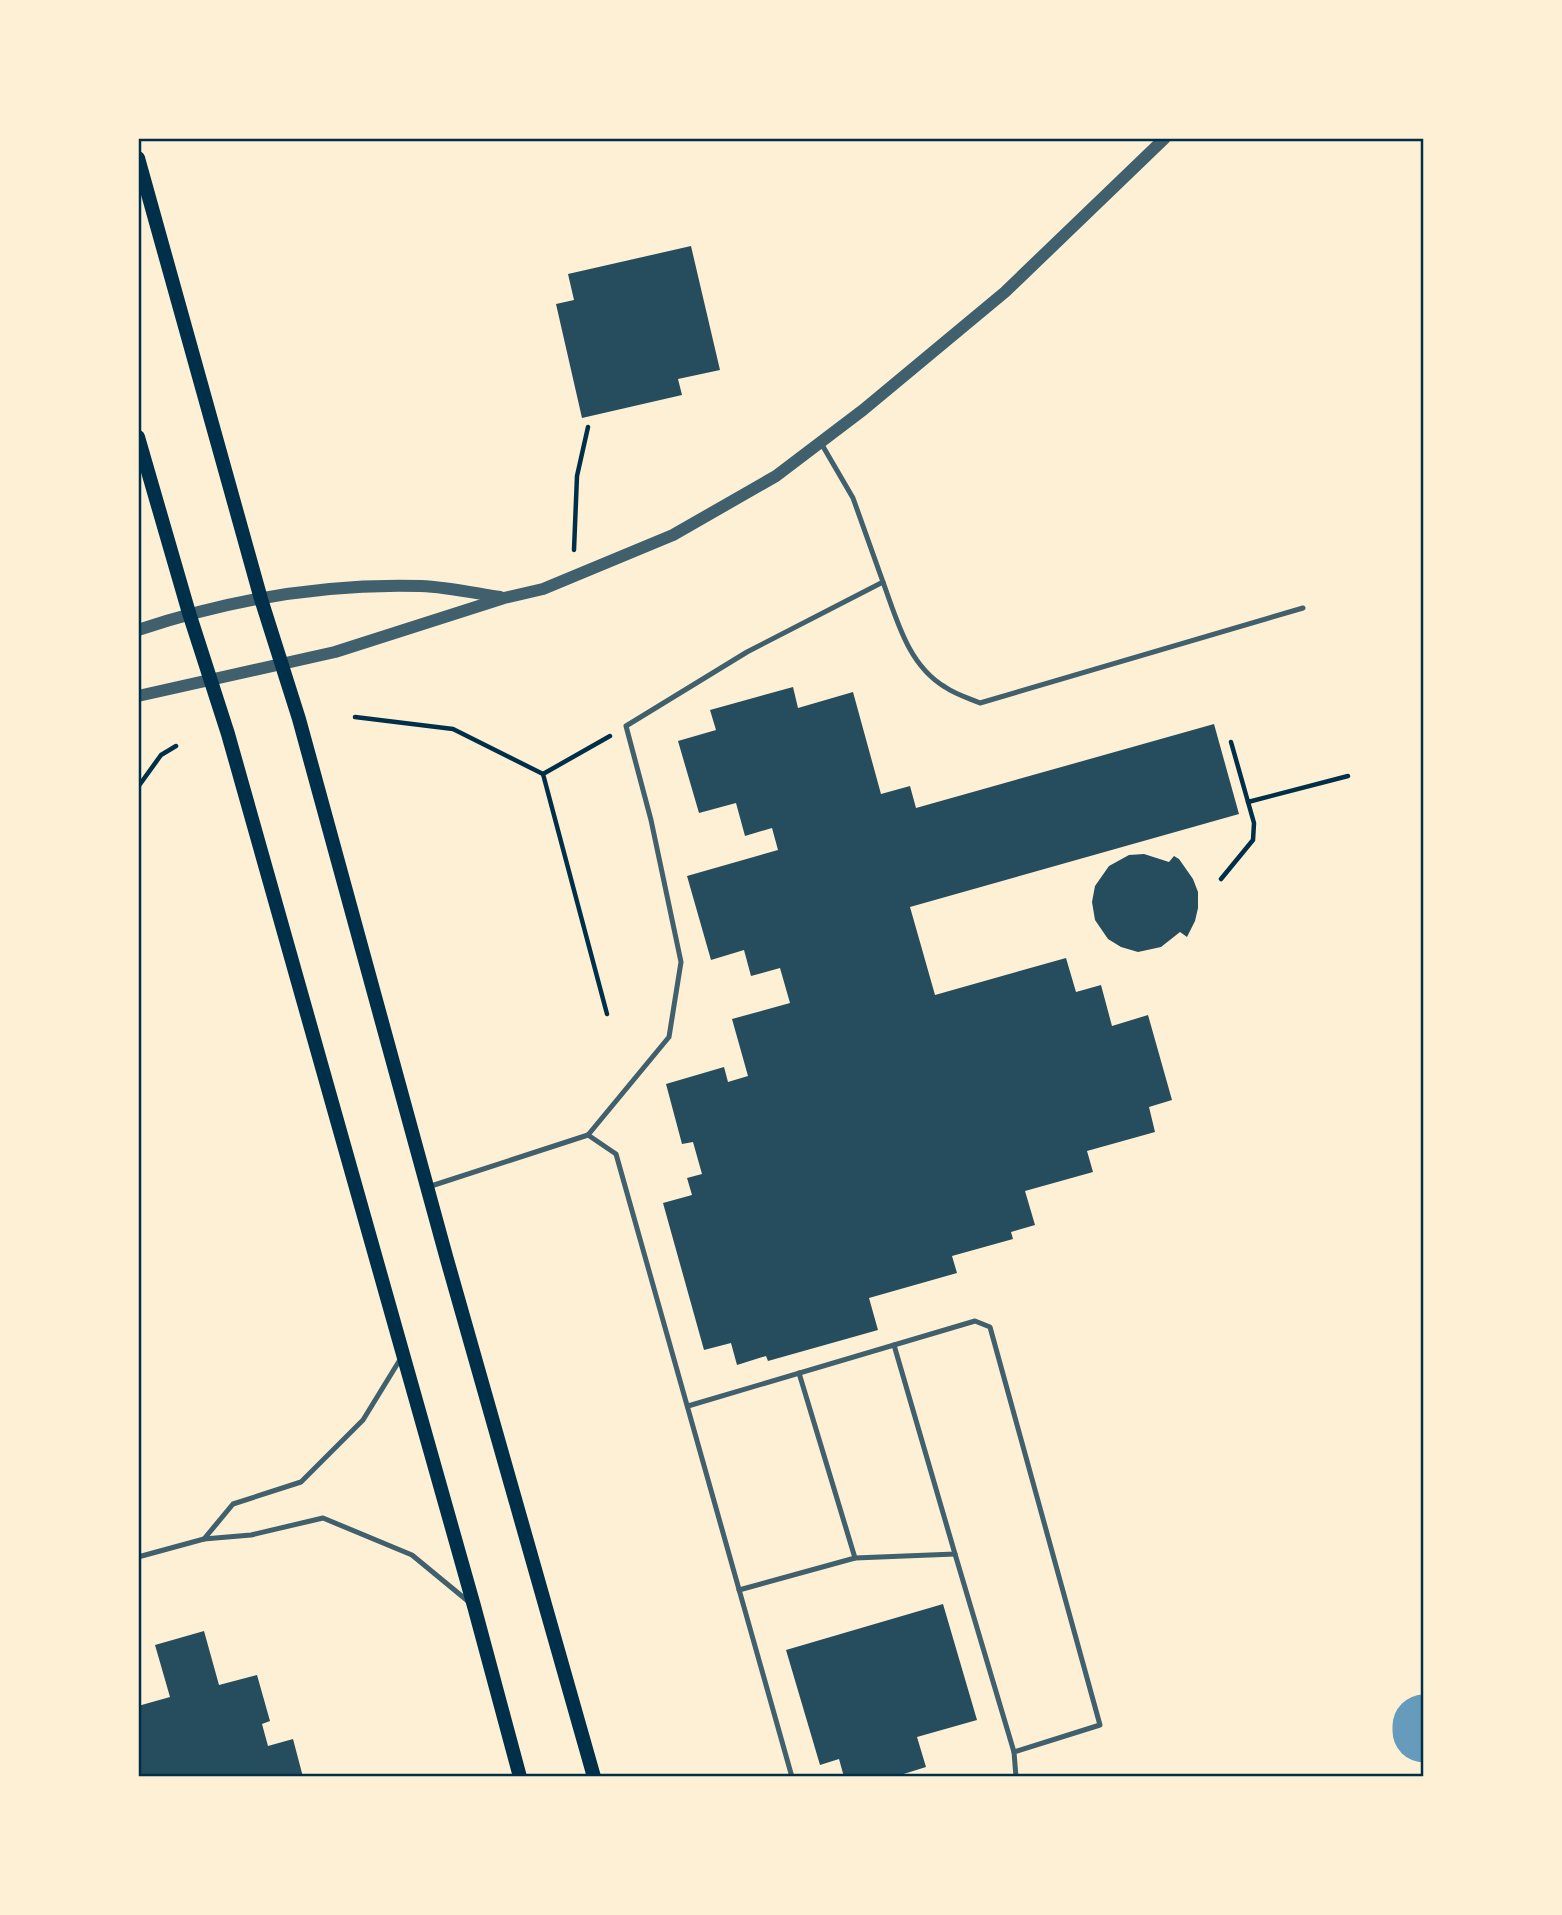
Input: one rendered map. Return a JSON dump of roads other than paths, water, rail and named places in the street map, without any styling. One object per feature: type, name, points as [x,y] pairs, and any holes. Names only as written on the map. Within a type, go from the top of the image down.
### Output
[{"type":"main road","points":[[138,159],[261,600],[283,664],[594,1777]]},
{"type":"main road","points":[[138,437],[188,613],[210,678],[474,1606],[520,1777]]},
{"type":"street","points":[[138,696],[335,652],[504,598],[543,589],[673,535],[776,475],[863,410],[1005,292],[1165,138]]},
{"type":"street","points":[[138,630],[188,613],[314,589],[422,586],[504,598]]},
{"type":"lane","points":[[820,441],[853,498],[902,636],[920,664],[944,687],[980,703],[1303,608]]},
{"type":"lane","points":[[428,1187],[587,1135],[669,1037],[681,962],[651,820],[626,726],[747,652],[883,582]]},
{"type":"lane","points":[[587,1135],[616,1154],[792,1777]]},
{"type":"lane","points":[[688,1406],[975,1321],[990,1327],[1100,1725],[1014,1752]]},
{"type":"lane","points":[[894,1345],[1014,1752],[1016,1777]]},
{"type":"lane","points":[[204,1539],[233,1504],[301,1482],[363,1420],[402,1356]]},
{"type":"lane","points":[[799,1373],[855,1558]]},
{"type":"lane","points":[[138,1557],[204,1539],[251,1535],[324,1518],[412,1555],[474,1606]]},
{"type":"lane","points":[[739,1590],[855,1558],[955,1554]]},
{"type":"waterway","points":[[1424,1726],[1424,1731]]}]
